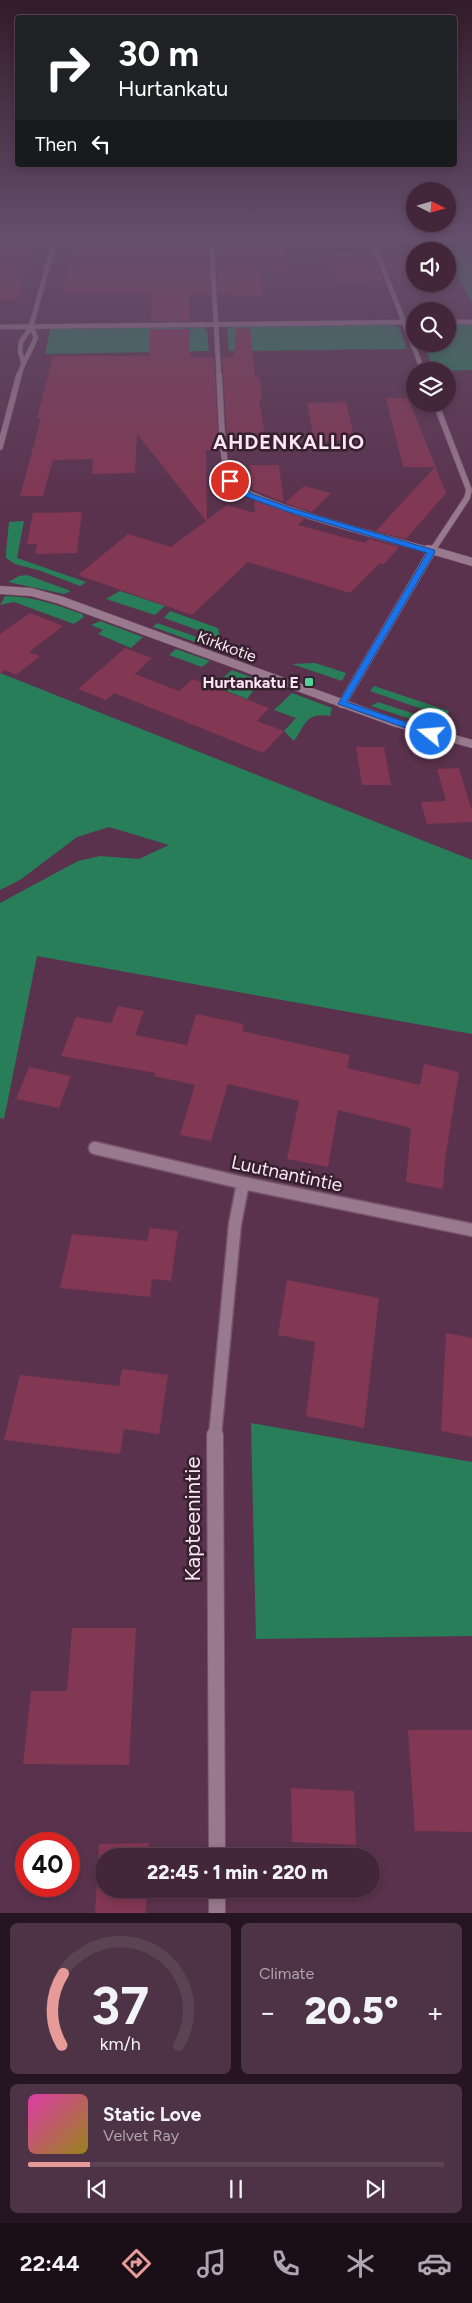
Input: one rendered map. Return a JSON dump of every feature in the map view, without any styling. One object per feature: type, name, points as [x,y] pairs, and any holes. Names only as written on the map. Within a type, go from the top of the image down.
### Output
[{"type":"street","points":[[23,361],[19,348],[23,335],[30,328]]},
{"type":"street","points":[[0,447],[23,361],[32,349],[36,337],[32,328]]},
{"type":"street","points":[[215,328],[225,466],[230,481],[249,495],[291,510],[472,562]]},
{"type":"street","points":[[406,328],[420,362]]},
{"type":"street","points":[[342,704],[432,552],[467,498],[469,490],[439,412]]},
{"type":"street","name":"Kirkkotie","points":[[0,590],[30,592],[60,600],[419,731],[472,744]]},
{"type":"street","name":"Luutnantintie","points":[[95,1148],[243,1183],[472,1230]]},
{"type":"street","name":"Kapteenintie","points":[[217,1848],[216,1422],[235,1224],[243,1183]]},
{"type":"street","points":[[217,1898],[217,1913]]},
{"type":"green space","points":[[204,328],[207,330],[209,351],[45,354],[50,329]]},
{"type":"green space","points":[[227,328],[399,328],[406,349],[229,351]]},
{"type":"green space","points":[[456,328],[472,328],[472,370],[456,370],[456,362],[431,362],[427,352],[456,352]]},
{"type":"green space","points":[[24,521],[17,558],[86,582],[80,586],[38,570],[15,564],[6,558],[9,522]]},
{"type":"green space","points":[[27,575],[71,591],[64,594],[8,582],[19,576]]},
{"type":"green space","points":[[120,591],[165,606],[155,615],[106,599]]},
{"type":"green space","points":[[5,596],[25,598],[64,607],[82,614],[84,617],[74,624],[14,602],[0,605]]},
{"type":"green space","points":[[170,611],[218,628],[220,638],[164,618]]},
{"type":"green space","points":[[100,621],[143,637],[131,648],[98,634],[103,630],[91,625]]},
{"type":"green space","points":[[157,623],[251,656],[245,660],[153,627]]},
{"type":"green space","points":[[176,649],[210,661],[202,667],[169,655]]},
{"type":"green space","points":[[314,663],[346,673],[342,681],[292,664]]},
{"type":"green space","points":[[232,670],[269,684],[256,687],[247,699],[214,686]]},
{"type":"green space","points":[[0,673],[472,860],[472,1034],[37,956],[4,1119],[0,1118],[0,903],[78,861],[100,856],[139,859],[169,845],[109,827],[77,837],[20,880],[0,890]]},
{"type":"green space","points":[[374,686],[449,711],[447,716],[439,715],[370,691]]},
{"type":"green space","points":[[292,693],[332,708],[330,716],[322,715],[311,718],[294,741],[284,731],[296,718],[274,710]]},
{"type":"green space","points":[[378,702],[445,724],[441,729],[371,706]]},
{"type":"green space","points":[[251,1423],[472,1462],[472,1636],[256,1639]]},
{"type":"building","points":[[236,328],[250,328],[255,377],[260,377],[262,400],[259,400],[267,449],[228,450],[222,357],[234,357]]},
{"type":"building","points":[[150,329],[190,329],[190,357],[214,357],[219,450],[206,450],[207,520],[227,505],[255,513],[254,500],[304,519],[298,525],[365,543],[369,539],[399,547],[384,564],[380,563],[350,593],[248,562],[192,615],[78,575],[128,534],[171,547],[206,521],[137,434],[135,473],[92,474],[93,459],[53,460],[43,496],[20,496],[41,418],[37,418],[53,356],[149,356]]},
{"type":"building","points":[[386,398],[406,398],[406,412],[414,412],[446,493],[406,539],[376,531],[435,467],[403,467]]},
{"type":"building","points":[[346,402],[355,440],[314,441],[307,403]]},
{"type":"building","points":[[250,465],[279,465],[284,502],[253,490]]},
{"type":"building","points":[[304,486],[331,493],[312,512],[285,503]]},
{"type":"building","points":[[82,512],[77,553],[35,554],[37,544],[27,544],[33,513]]},
{"type":"building","points":[[30,613],[63,626],[29,652],[40,656],[16,675],[5,670],[0,674],[0,634]]},
{"type":"building","points":[[125,648],[152,658],[135,674],[179,691],[193,679],[269,708],[257,721],[284,731],[263,753],[114,693],[106,700],[78,689]]},
{"type":"building","points":[[356,747],[384,747],[391,785],[362,785]]},
{"type":"building","points":[[459,768],[472,811],[472,822],[427,824],[421,802],[446,801],[437,769]]},
{"type":"building","points":[[118,1006],[144,1011],[135,1035],[187,1045],[196,1014],[244,1024],[242,1031],[350,1055],[347,1068],[420,1085],[424,1064],[459,1072],[445,1160],[443,1189],[406,1182],[411,1128],[338,1110],[328,1167],[287,1159],[299,1101],[228,1084],[211,1141],[180,1135],[195,1085],[154,1076],[155,1073],[61,1056],[76,1017],[111,1023]]},
{"type":"building","points":[[29,1067],[71,1076],[59,1108],[16,1099]]},
{"type":"building","points":[[150,1228],[178,1231],[171,1281],[152,1279],[150,1297],[60,1288],[72,1234],[147,1241]]},
{"type":"building","points":[[287,1280],[379,1298],[364,1428],[306,1416],[315,1342],[278,1335]]},
{"type":"building","points":[[446,1333],[472,1338],[472,1437],[441,1431]]},
{"type":"building","points":[[122,1369],[168,1375],[159,1434],[124,1429],[120,1454],[4,1440],[20,1375],[119,1386]]},
{"type":"building","points":[[72,1628],[136,1628],[129,1765],[23,1764],[31,1691],[67,1691]]},
{"type":"building","points":[[408,1730],[472,1730],[472,1832],[415,1831]]},
{"type":"building","points":[[291,1788],[354,1791],[356,1845],[292,1842]]},
{"type":"building","points":[[149,1843],[149,1848],[99,1848],[99,1844]]},
{"type":"building","points":[[96,1898],[147,1898],[146,1913],[95,1913]]},
{"type":"place","name":"Hurtankatu E","points":[[309,682]]},
{"type":"district","name":"AHDENKALLIO","points":[[289,442]]},
{"type":"route","points":[[230,481],[249,495],[291,510],[432,552],[342,704],[431,734]]}]
